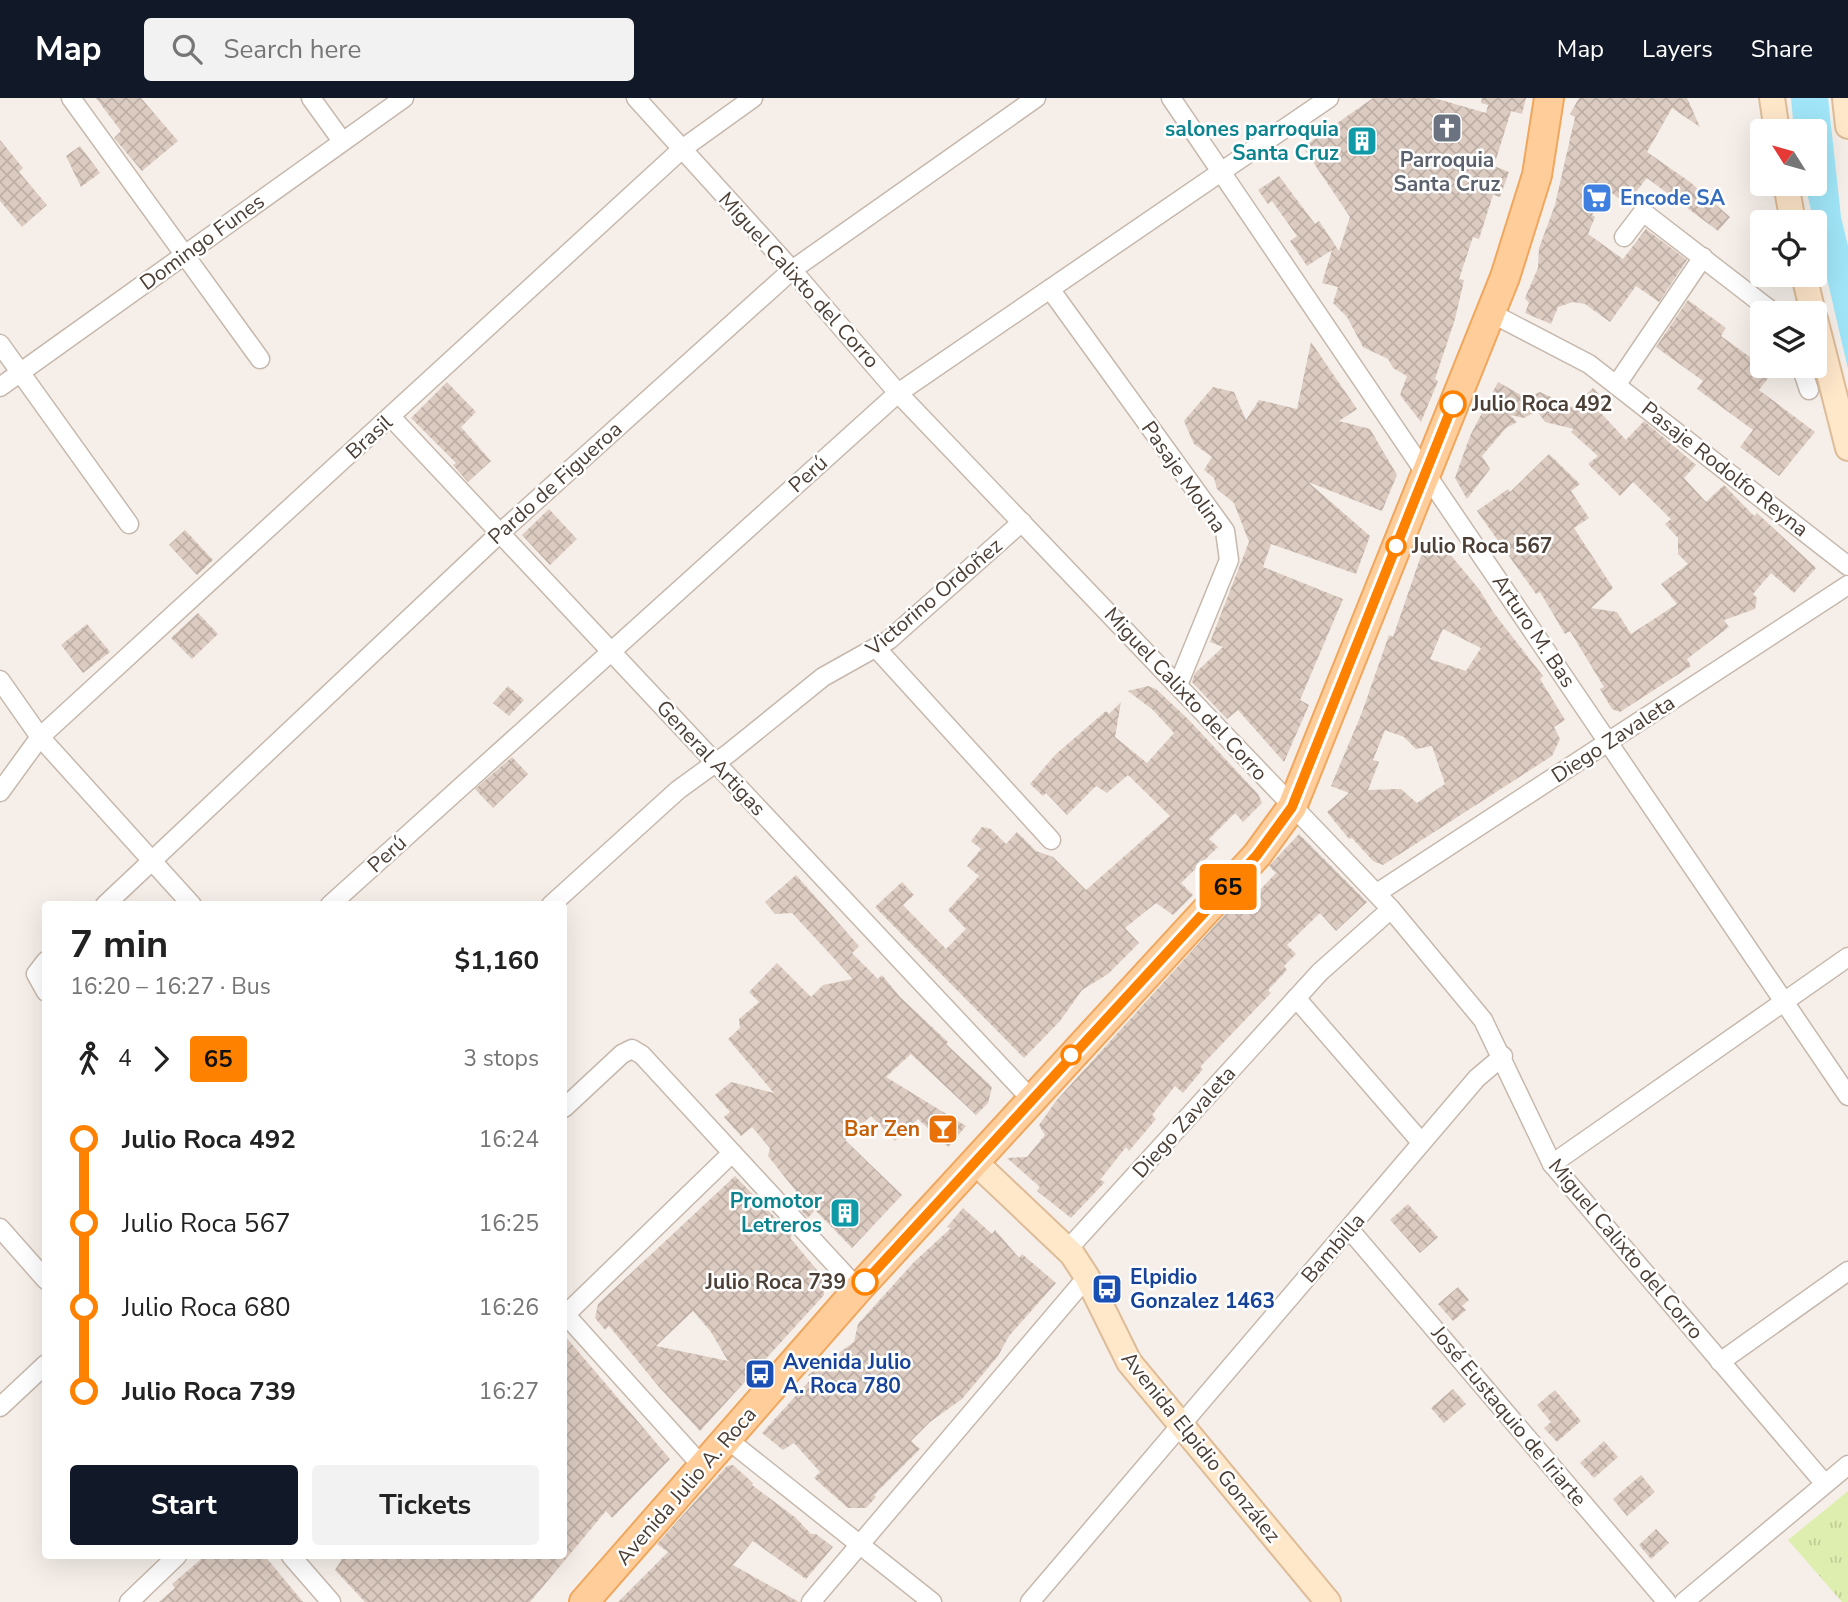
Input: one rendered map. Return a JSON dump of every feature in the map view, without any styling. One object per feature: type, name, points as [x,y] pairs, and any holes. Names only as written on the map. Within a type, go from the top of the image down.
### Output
[{"type":"main road","name":"Avenida Julio A. Roca","points":[[584,1602],[858,1289],[1257,855],[1292,807],[1491,313],[1536,175],[1549,98]]},
{"type":"main road","points":[[1772,98],[1775,119]]},
{"type":"main road","points":[[1845,98],[1848,126]]},
{"type":"main road","points":[[1827,366],[1848,448]]},
{"type":"main road","name":"Avenida Elpidio González","points":[[974,1161],[1068,1249],[1087,1277],[1129,1362],[1328,1602]]},
{"type":"street","points":[[71,98],[183,257],[260,359]]},
{"type":"street","points":[[311,98],[342,141]]},
{"type":"street","name":"Domingo Funes","points":[[0,387],[404,98]]},
{"type":"street","name":"Miguel Calixto del Corro","points":[[636,98],[792,270],[898,393],[1391,909],[1483,1020],[1503,1056],[1552,1164],[1825,1484]]},
{"type":"street","name":"Brasil","points":[[0,792],[40,737],[682,149],[753,98]]},
{"type":"street","name":"Pardo de Figueroa","points":[[109,901],[500,533],[792,270],[1036,98]]},
{"type":"street","name":"Arturo M. Bas","points":[[1171,98],[1610,741],[1848,1096]]},
{"type":"street","name":"Perú","points":[[334,901],[898,393],[1329,98]]},
{"type":"street","points":[[1625,237],[1643,212],[1759,301]]},
{"type":"street","points":[[1617,384],[1703,257]]},
{"type":"street","name":"Pasaje Molina","points":[[1050,289],[1225,531],[1229,560],[1178,684]]},
{"type":"street","name":"Pasaje Rodolfo Reyna","points":[[1491,313],[1566,350],[1617,384],[1848,566]]},
{"type":"street","points":[[0,344],[129,524]]},
{"type":"street","points":[[1805,378],[1809,390]]},
{"type":"street","name":"General Artigas","points":[[391,417],[1031,1099]]},
{"type":"street","name":"Victorino Ordoñez","points":[[555,901],[678,790],[823,677],[877,649],[1022,523]]},
{"type":"street","name":"Diego Zavaleta","points":[[1377,893],[1848,585]]},
{"type":"street","points":[[877,649],[1051,840]]},
{"type":"street","points":[[0,680],[40,737],[188,901]]},
{"type":"street","name":"Diego Zavaleta","points":[[1068,1249],[1320,972],[1391,909]]},
{"type":"street","points":[[1552,1164],[1848,957]]},
{"type":"street","points":[[1296,998],[1421,1142]]},
{"type":"street","points":[[567,1105],[622,1054],[632,1049],[642,1055],[858,1289]]},
{"type":"street","name":"Bambilla","points":[[1030,1602],[1178,1424],[1350,1230],[1421,1142],[1477,1078],[1503,1056]]},
{"type":"street","points":[[567,1312],[732,1153]]},
{"type":"street","points":[[0,1228],[42,1275]]},
{"type":"street","name":"José Eustaquio de Iriarte","points":[[1350,1230],[1667,1602]]},
{"type":"street","points":[[1720,1362],[1848,1270]]},
{"type":"street","points":[[811,1602],[1087,1277]]},
{"type":"street","points":[[567,1318],[703,1467]]},
{"type":"street","points":[[0,1407],[42,1368]]},
{"type":"street","points":[[727,1439],[932,1602]]},
{"type":"street","points":[[1684,1602],[1848,1465]]},
{"type":"street","points":[[129,1602],[174,1559]]},
{"type":"street","points":[[294,1559],[331,1602]]},
{"type":"green space","points":[[1848,1491],[1848,1602],[1842,1602],[1788,1540]]},
{"type":"water","points":[[1791,98],[1828,98],[1841,217],[1848,246],[1848,369],[1827,279],[1827,210],[1811,210],[1808,196],[1827,196],[1827,119],[1793,119]]},
{"type":"building","points":[[96,98],[141,98],[178,141],[142,171],[114,138],[121,131]]},
{"type":"building","points":[[1373,98],[1434,98],[1486,113],[1488,105],[1481,103],[1482,98],[1526,98],[1522,114],[1511,111],[1494,166],[1509,172],[1500,197],[1493,195],[1479,239],[1473,237],[1459,279],[1464,280],[1455,319],[1435,379],[1438,381],[1421,422],[1400,395],[1407,376],[1393,368],[1388,359],[1363,347],[1347,317],[1333,303],[1338,287],[1322,283],[1332,250],[1307,266],[1290,241],[1297,236],[1272,201],[1268,204],[1258,190],[1279,176],[1315,224],[1319,221],[1339,251],[1350,217],[1303,147]]},
{"type":"building","points":[[1579,98],[1687,98],[1700,127],[1672,108],[1647,152],[1690,182],[1730,217],[1718,231],[1647,178],[1626,204],[1608,190],[1592,215],[1595,217],[1588,234],[1623,259],[1646,229],[1687,260],[1659,302],[1636,286],[1610,322],[1585,304],[1573,302],[1558,307],[1551,324],[1525,313],[1529,303],[1525,298],[1538,268],[1539,248],[1555,205],[1575,117],[1570,114]]},
{"type":"building","points":[[0,140],[23,168],[19,172],[47,205],[22,227],[0,201]]},
{"type":"building","points":[[80,146],[100,173],[81,187],[66,156]]},
{"type":"building","points":[[1688,300],[1726,328],[1721,336],[1750,357],[1750,378],[1768,378],[1759,390],[1815,432],[1779,476],[1740,447],[1753,430],[1697,389],[1703,381],[1656,347]]},
{"type":"building","points":[[1311,342],[1357,409],[1339,421],[1370,429],[1397,475],[1382,511],[1308,482],[1370,536],[1356,574],[1271,544],[1263,567],[1343,599],[1300,700],[1309,705],[1284,762],[1238,710],[1227,719],[1192,682],[1195,673],[1223,647],[1210,642],[1249,542],[1234,503],[1217,489],[1214,478],[1204,470],[1212,457],[1194,444],[1184,421],[1213,387],[1234,392],[1246,420],[1259,400],[1297,409]]},
{"type":"building","points":[[447,382],[476,412],[461,427],[491,461],[468,482],[453,465],[456,463],[411,418]]},
{"type":"building","points":[[1498,382],[1526,398],[1540,392],[1572,407],[1593,388],[1607,403],[1599,411],[1626,440],[1644,421],[1696,465],[1684,478],[1706,502],[1724,485],[1754,516],[1757,513],[1816,568],[1794,593],[1771,573],[1753,594],[1757,598],[1755,609],[1724,620],[1729,627],[1687,659],[1691,666],[1620,712],[1612,709],[1600,689],[1604,687],[1570,631],[1565,634],[1540,592],[1536,594],[1477,511],[1508,489],[1510,492],[1549,454],[1580,484],[1571,491],[1589,518],[1574,528],[1613,588],[1591,608],[1617,612],[1631,634],[1677,604],[1661,584],[1688,564],[1678,554],[1678,538],[1665,524],[1671,519],[1633,482],[1620,496],[1588,464],[1598,456],[1571,432],[1574,429],[1545,422],[1537,411],[1524,418],[1510,415],[1517,422],[1506,428],[1482,456],[1490,469],[1467,499],[1455,478],[1470,436]]},
{"type":"building","points":[[549,509],[577,539],[550,565],[522,535]]},
{"type":"building","points":[[185,530],[213,560],[197,575],[169,545]]},
{"type":"building","points":[[1437,539],[1479,589],[1493,612],[1543,676],[1540,679],[1565,720],[1554,727],[1560,739],[1552,756],[1383,865],[1373,861],[1352,838],[1349,839],[1327,812],[1349,793],[1331,786],[1361,715],[1389,635],[1393,637],[1424,547]],"holes":[[[1443,629],[1481,648],[1466,671],[1430,659]],[[1385,730],[1404,737],[1416,749],[1432,746],[1445,784],[1417,803],[1401,789],[1368,790],[1379,762],[1373,760]]]},
{"type":"building","points":[[198,613],[218,634],[192,659],[171,638]]},
{"type":"building","points":[[87,624],[110,652],[83,673],[61,645]]},
{"type":"building","points":[[508,686],[524,700],[509,716],[493,703]]},
{"type":"building","points":[[1148,686],[1156,689],[1188,719],[1258,794],[1262,803],[1243,822],[1235,813],[1209,839],[1218,847],[1181,883],[1193,895],[1173,915],[1156,903],[1125,928],[1139,943],[1108,974],[1082,990],[1060,1021],[1024,1058],[875,907],[902,882],[914,895],[903,905],[946,949],[966,929],[948,910],[979,876],[967,866],[981,849],[971,841],[982,827],[991,829],[1006,844],[1017,832],[1036,851],[1053,857],[1086,890],[1170,816],[1128,775],[1107,793],[1096,786],[1067,815],[1046,793],[1043,796],[1030,784],[1056,754],[1106,711],[1109,714],[1121,702],[1115,737],[1147,763],[1174,733],[1153,710],[1128,691]]},
{"type":"building","points":[[512,757],[528,774],[493,808],[475,789]]},
{"type":"building","points":[[1299,834],[1367,902],[1336,931],[1320,913],[1287,945],[1296,954],[1284,966],[1287,970],[1268,990],[1271,993],[1200,1067],[1203,1069],[1183,1093],[1175,1086],[1152,1115],[1156,1119],[1129,1151],[1126,1147],[1100,1180],[1105,1182],[1071,1218],[1037,1191],[1040,1187],[1007,1158],[1027,1157],[1045,1135],[1039,1125],[1056,1101],[1239,899],[1247,893],[1251,899],[1276,873],[1269,866]]},
{"type":"building","points":[[796,875],[859,946],[852,953],[878,979],[882,975],[900,997],[948,1042],[946,1044],[992,1087],[988,1103],[976,1115],[911,1054],[886,1077],[966,1126],[948,1147],[918,1119],[895,1141],[871,1116],[845,1140],[902,1195],[852,1248],[815,1210],[808,1218],[790,1198],[796,1191],[768,1156],[770,1148],[752,1127],[741,1136],[724,1117],[730,1112],[715,1095],[731,1082],[774,1093],[728,1039],[740,1028],[739,1019],[759,1002],[749,992],[777,963],[811,997],[823,985],[853,979],[792,913],[775,914],[765,902]]},
{"type":"building","points":[[735,1176],[792,1235],[790,1238],[823,1277],[824,1295],[700,1431],[659,1387],[609,1326],[605,1330],[595,1318],[598,1304]],"holes":[[[693,1311],[711,1332],[728,1361],[656,1346]]]},
{"type":"building","points":[[1408,1204],[1438,1237],[1420,1253],[1390,1220]]},
{"type":"building","points":[[963,1208],[992,1234],[995,1230],[1019,1258],[1022,1254],[1056,1283],[1009,1336],[998,1356],[962,1399],[930,1422],[911,1441],[920,1449],[874,1495],[876,1497],[866,1508],[848,1508],[814,1478],[820,1472],[794,1443],[783,1450],[762,1433],[811,1379],[808,1375],[854,1342],[858,1324],[914,1262],[951,1228],[947,1227]]},
{"type":"building","points":[[1458,1287],[1469,1300],[1462,1306],[1466,1310],[1453,1321],[1438,1304]]},
{"type":"building","points":[[567,1339],[670,1459],[612,1518],[606,1511],[567,1558]]},
{"type":"building","points":[[1453,1389],[1466,1404],[1444,1423],[1431,1408]]},
{"type":"building","points":[[1555,1390],[1581,1421],[1557,1442],[1544,1428],[1551,1422],[1537,1405]]},
{"type":"building","points":[[1604,1441],[1618,1457],[1594,1478],[1580,1463]]},
{"type":"building","points":[[733,1465],[753,1483],[752,1485],[796,1518],[811,1534],[816,1534],[833,1547],[806,1579],[753,1541],[733,1565],[799,1602],[618,1602],[668,1552],[657,1544],[727,1466]]},
{"type":"building","points":[[1641,1475],[1655,1492],[1627,1516],[1613,1499]]},
{"type":"building","points":[[1656,1529],[1669,1543],[1651,1559],[1639,1545]]},
{"type":"building","points":[[201,1559],[267,1559],[303,1602],[159,1602],[175,1588],[172,1584]]},
{"type":"building","points":[[342,1559],[566,1559],[530,1602],[365,1602],[335,1570]]},
{"type":"bus line","name":"65","points":[[865,1282],[1257,855],[1292,807],[1453,404]]},
{"type":"place","name":"Parroquia Santa Cruz","points":[[1447,128]]},
{"type":"place","name":"salones parroquia Santa Cruz","points":[[1362,141]]},
{"type":"place","name":"Encode SA","points":[[1597,198]]},
{"type":"place","name":"Julio Roca 492","points":[[1453,404]]},
{"type":"place","name":"Julio Roca 567","points":[[1396,546]]},
{"type":"place","name":"Bar Zen","points":[[943,1129]]},
{"type":"place","name":"Promotor Letreros","points":[[845,1213]]},
{"type":"place","name":"Julio Roca 739","points":[[865,1282]]},
{"type":"place","name":"Elpidio Gonzalez 1463","points":[[1107,1289]]},
{"type":"place","name":"Avenida Julio A. Roca 780","points":[[760,1374]]}]
